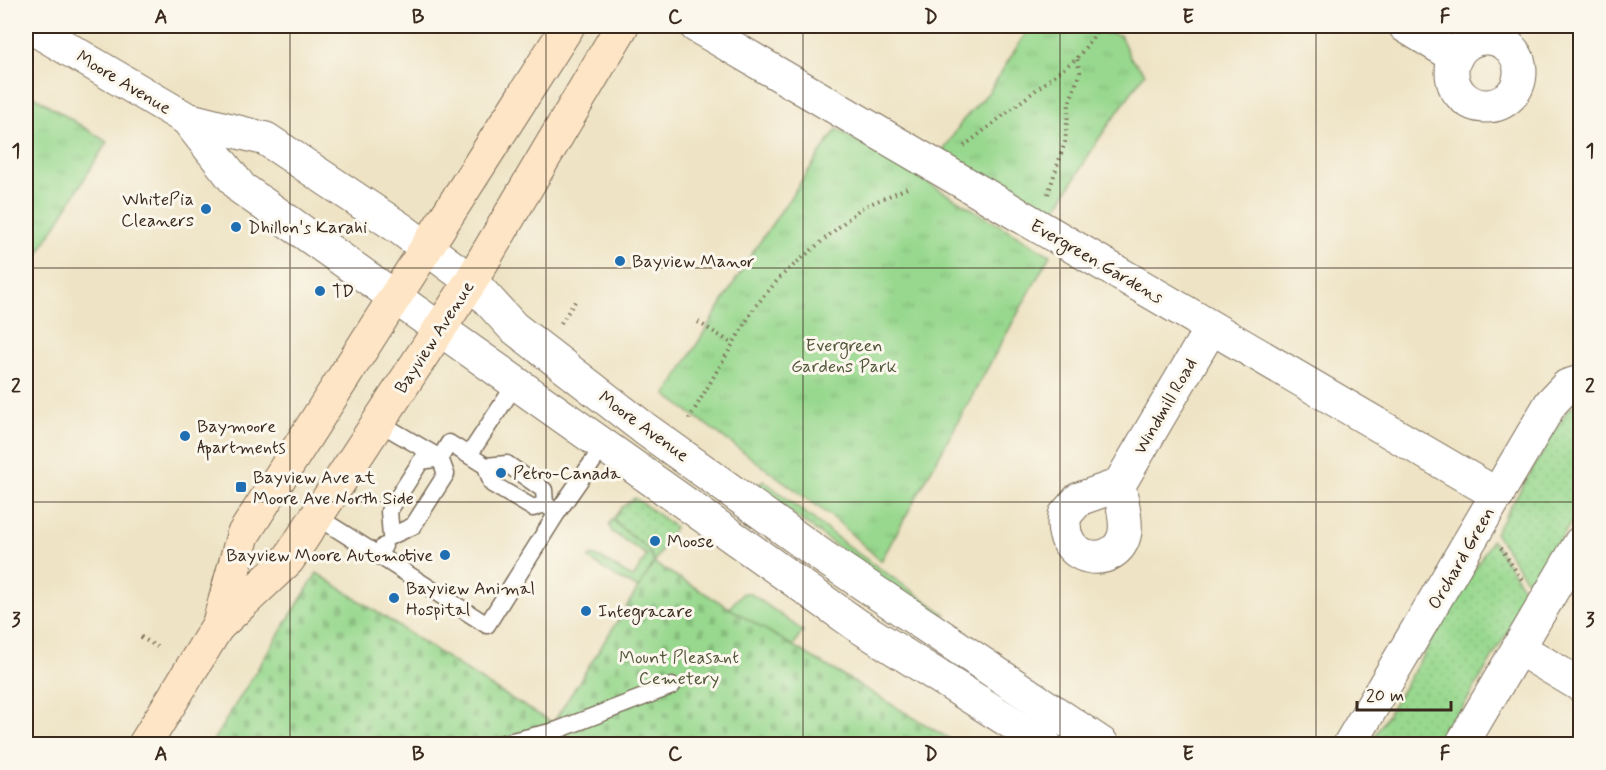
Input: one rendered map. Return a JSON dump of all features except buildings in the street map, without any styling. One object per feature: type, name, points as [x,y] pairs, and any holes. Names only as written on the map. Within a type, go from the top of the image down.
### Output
[{"type":"main road","name":"Bayview Avenue","points":[[218,627],[243,535],[568,26]]},
{"type":"main road","name":"Bayview Avenue","points":[[145,744],[218,627],[288,560],[471,281],[622,26]]},
{"type":"street","name":"Moore Avenue","points":[[29,26],[187,119],[266,139],[471,281],[513,327],[831,562],[1102,744]]},
{"type":"street","name":"Evergreen Gardens","points":[[696,26],[1211,328],[1490,508]]},
{"type":"street","points":[[1405,26],[1456,57]]},
{"type":"street","name":"Moore Avenue","points":[[187,119],[241,188],[653,478],[857,625],[1045,744]]},
{"type":"street","name":"Windmill Road","points":[[1119,485],[1211,328]]},
{"type":"street","name":"Orchard Green","points":[[1350,744],[1551,403],[1567,386],[1581,382]]},
{"type":"street","points":[[653,478],[674,448]]},
{"type":"street","points":[[1462,744],[1581,543]]},
{"type":"street","points":[[1520,649],[1581,685]]},
{"type":"lane","points":[[469,455],[517,382]]},
{"type":"lane","points":[[378,422],[440,458],[446,474],[413,526],[391,536],[378,555]]},
{"type":"lane","points":[[391,536],[389,512],[421,461],[440,458],[450,443],[486,466],[507,464],[544,490],[551,508]]},
{"type":"lane","points":[[316,516],[487,626],[551,508],[605,444]]},
{"type":"lane","points":[[486,466],[492,484],[533,508],[551,508]]},
{"type":"lane","points":[[499,744],[555,731],[672,686]]},
{"type":"path","points":[[688,419],[761,298],[802,256],[861,208],[907,188],[937,167],[1077,58],[1102,26]]},
{"type":"path","points":[[1036,225],[1065,142],[1069,106],[1080,72],[1077,58]]},
{"type":"path","points":[[561,323],[576,300]]},
{"type":"path","points":[[698,322],[733,344]]},
{"type":"path","points":[[1490,508],[1542,610]]},
{"type":"path","points":[[141,637],[157,647]]},
{"type":"green space","points":[[1030,26],[1090,26],[1104,33],[1120,35],[1130,57],[1145,73],[1098,140],[1052,216],[943,151],[963,120],[989,92]]},
{"type":"green space","points":[[26,91],[107,142],[26,274]]},
{"type":"green space","name":"Evergreen Gardens Park","points":[[837,129],[1050,255],[881,561],[836,520],[666,395],[753,252]]},
{"type":"green space","points":[[1580,403],[1580,507],[1532,589],[1495,533],[1568,409]]},
{"type":"green space","points":[[763,480],[853,550],[947,615],[928,612],[794,515],[759,485]]},
{"type":"green space","points":[[635,498],[675,527],[654,563],[647,549],[613,519],[622,507]]},
{"type":"green space","points":[[613,519],[647,549],[654,563],[638,588],[616,577],[588,558],[592,555],[602,559],[633,578],[647,555],[612,532],[609,524]]},
{"type":"green space","points":[[1492,540],[1529,596],[1441,744],[1370,744]]},
{"type":"green space","name":"Mount Pleasant Cemetery","points":[[654,563],[958,744],[211,744],[317,573],[490,686],[553,723]]},
{"type":"green space","points":[[743,593],[750,593],[803,631],[793,646],[729,608]]},
{"type":"place","name":"WhitePia Cleaners","points":[[206,209]]},
{"type":"place","name":"Dhillon's Karahi","points":[[236,227]]},
{"type":"place","name":"Bayview Manor","points":[[620,261]]},
{"type":"place","name":"TD","points":[[320,291]]},
{"type":"place","name":"Baymoore Apartments","points":[[185,436]]},
{"type":"place","name":"Petro-Canada","points":[[501,473]]},
{"type":"place","name":"Bayview Ave at Moore Ave North Side","points":[[241,487]]},
{"type":"place","name":"Moose","points":[[655,541]]},
{"type":"place","name":"Bayview Moore Automotive","points":[[445,555]]},
{"type":"place","name":"Bayview Animal Hospital","points":[[394,598]]},
{"type":"place","name":"Integracare","points":[[586,611]]}]
